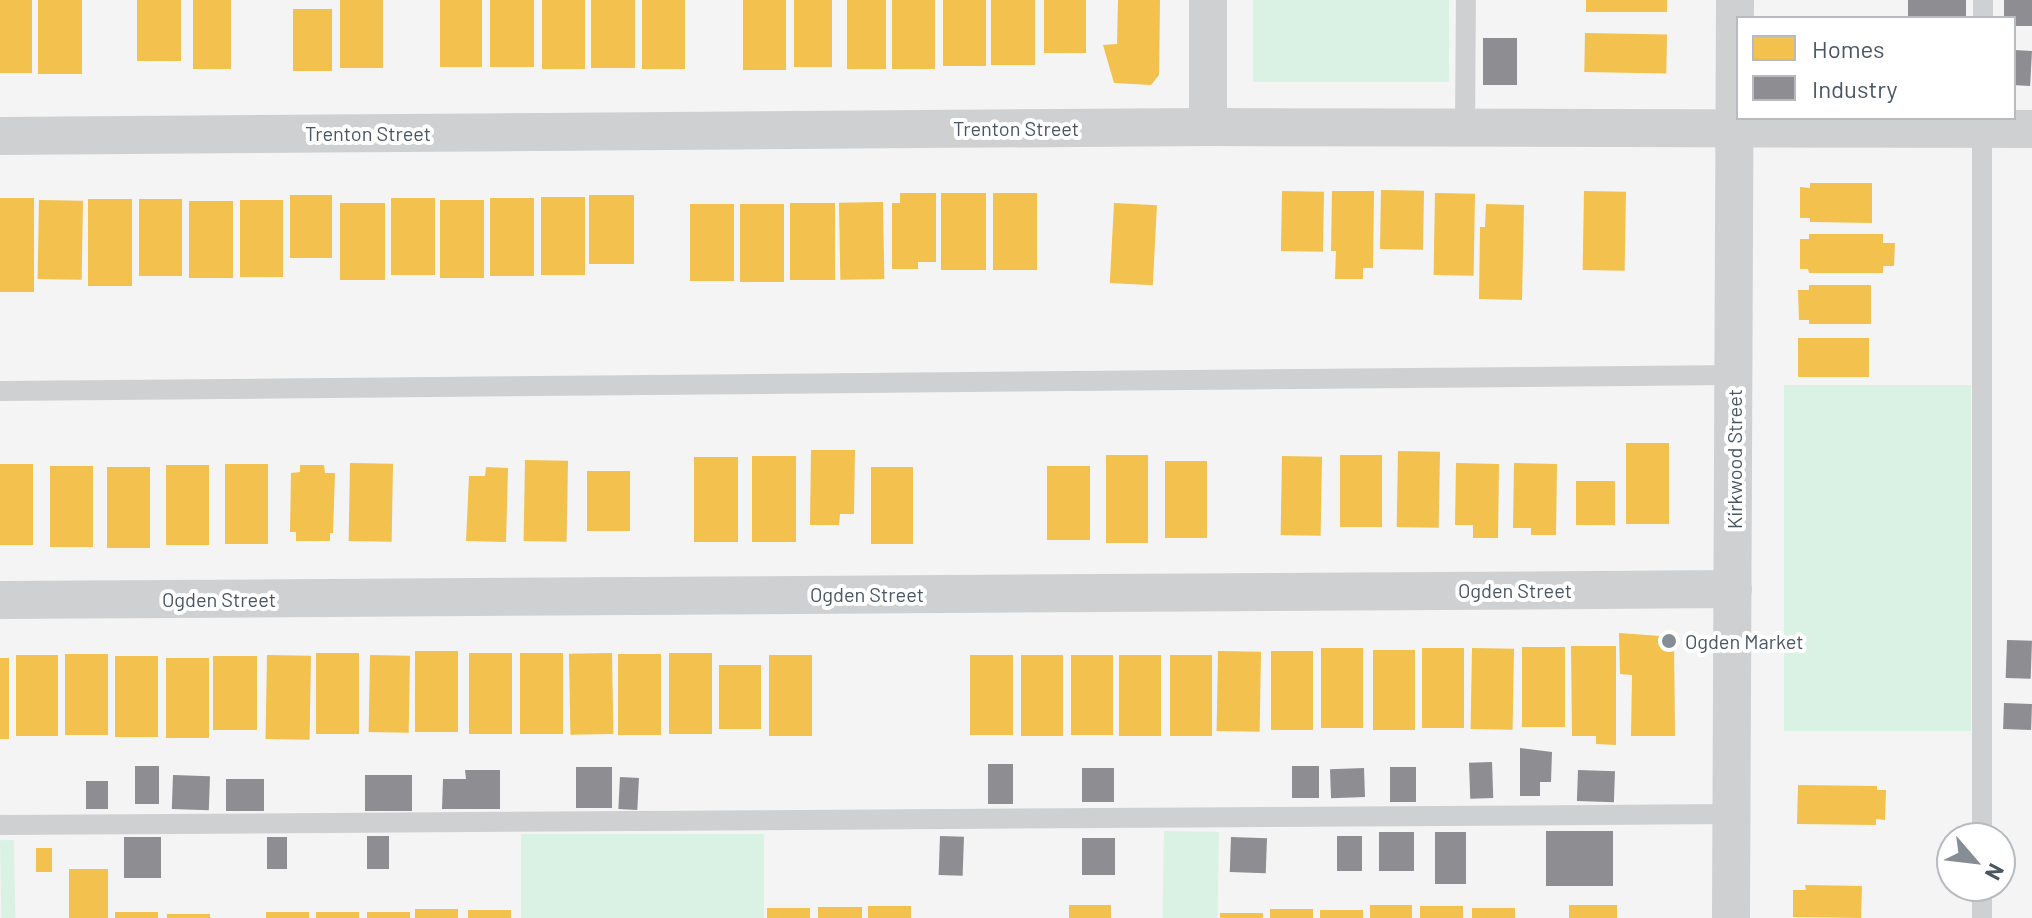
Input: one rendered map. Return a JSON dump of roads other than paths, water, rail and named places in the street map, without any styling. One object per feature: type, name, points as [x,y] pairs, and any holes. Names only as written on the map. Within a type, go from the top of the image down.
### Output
[{"type":"street","points":[[1208,0],[1208,127]]},
{"type":"street","name":"Kirkwood Street","points":[[1731,918],[1735,0]]},
{"type":"street","name":"Trenton Street","points":[[0,136],[1208,127],[1735,129],[1982,124],[2032,129]]},
{"type":"street","name":"Ogden Street","points":[[0,600],[1733,589]]},
{"type":"lane","points":[[1465,128],[1466,0]]},
{"type":"lane","points":[[1982,124],[1982,822]]},
{"type":"lane","points":[[0,391],[1734,375]]},
{"type":"lane","points":[[0,825],[1732,814]]},
{"type":"place","name":"Ogden Market","points":[[1669,641]]}]
